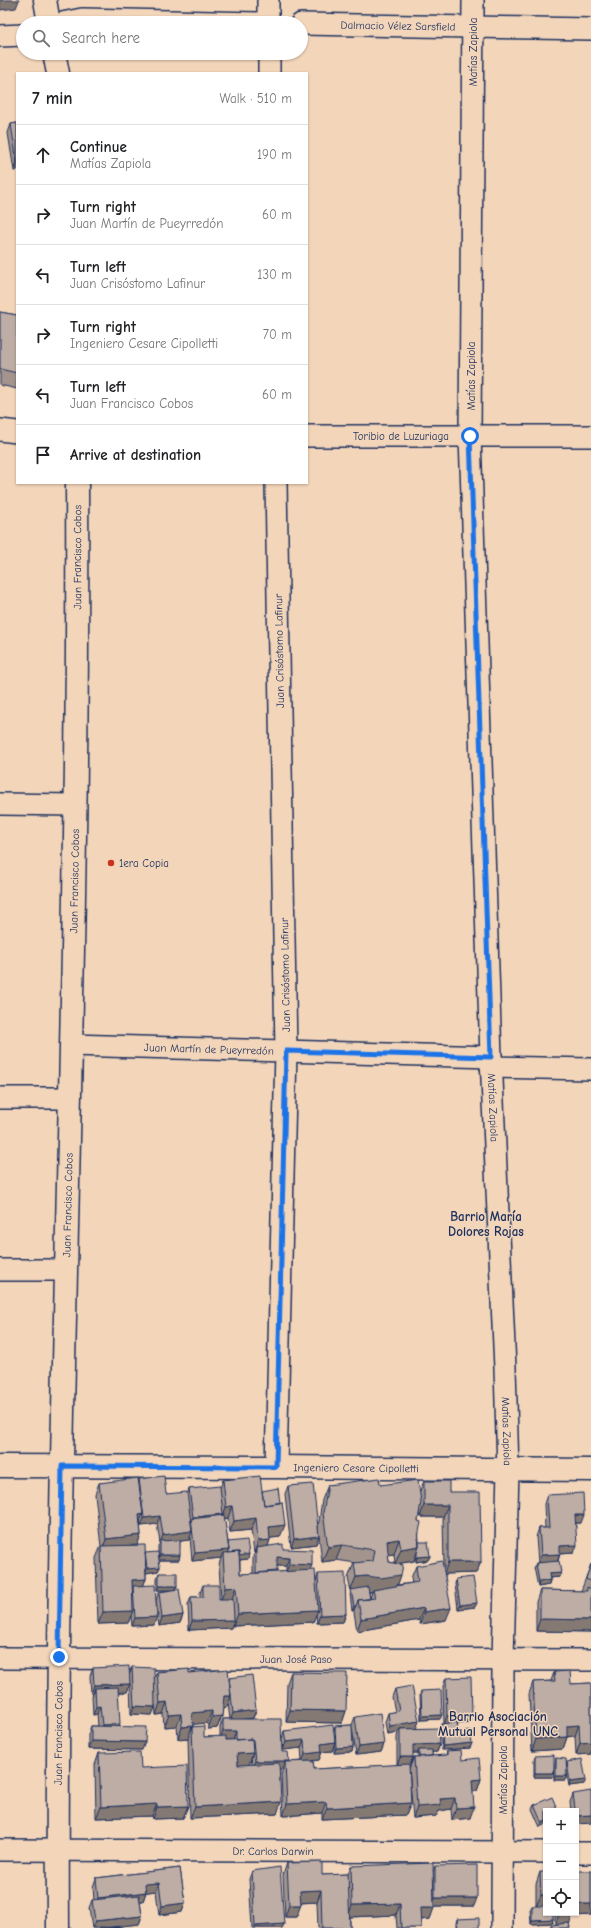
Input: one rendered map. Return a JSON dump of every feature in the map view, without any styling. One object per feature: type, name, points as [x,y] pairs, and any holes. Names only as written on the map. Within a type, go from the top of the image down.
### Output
[{"type":"street","points":[[45,0],[48,16]]},
{"type":"street","points":[[268,0],[268,16]]},
{"type":"street","name":"Matías Zapiola","points":[[473,0],[470,436],[491,1062],[506,1368],[508,1470],[503,1659],[502,1928]]},
{"type":"street","name":"Dalmacio Vélez Sarsfield","points":[[308,24],[591,29]]},
{"type":"street","points":[[0,36],[16,35]]},
{"type":"street","points":[[55,60],[58,72]]},
{"type":"street","points":[[268,60],[269,72]]},
{"type":"street","points":[[0,430],[16,432]]},
{"type":"street","name":"Toribio de Luzuriaga","points":[[308,436],[591,436]]},
{"type":"street","name":"Juan Francisco Cobos","points":[[58,1928],[57,1850],[59,1657],[75,804],[77,484]]},
{"type":"street","name":"Juan Crisóstomo Lafinur","points":[[276,484],[286,1051],[276,1467]]},
{"type":"street","points":[[0,804],[75,804]]},
{"type":"street","name":"Juan Martín de Pueyrredón","points":[[71,1045],[286,1051],[591,1069]]},
{"type":"street","points":[[0,1098],[70,1098]]},
{"type":"street","points":[[0,1270],[66,1270]]},
{"type":"street","name":"Ingeniero Cesare Cipolletti","points":[[0,1466],[591,1470]]},
{"type":"street","name":"Juan José Paso","points":[[0,1658],[591,1660]]},
{"type":"street","name":"Dr. Carlos Darwin","points":[[0,1850],[543,1852]]},
{"type":"street","points":[[579,1853],[591,1853]]},
{"type":"building","points":[[16,123],[16,156],[11,124]]},
{"type":"building","points":[[0,312],[16,315],[16,373],[0,369]]},
{"type":"building","points":[[164,1476],[166,1494],[187,1492],[192,1531],[163,1535],[160,1516],[144,1518],[139,1479]]},
{"type":"building","points":[[260,1476],[264,1505],[282,1502],[285,1525],[269,1527],[270,1540],[258,1541],[256,1518],[234,1521],[232,1506],[226,1507],[223,1480]]},
{"type":"building","points":[[138,1478],[143,1514],[139,1515],[141,1535],[106,1539],[99,1483]]},
{"type":"building","points":[[379,1478],[380,1485],[418,1480],[421,1502],[418,1521],[421,1522],[418,1537],[419,1546],[401,1549],[399,1539],[387,1541],[389,1562],[403,1565],[401,1575],[381,1578],[366,1576],[356,1577],[354,1563],[372,1561],[374,1550],[342,1545],[328,1547],[323,1513],[328,1485]]},
{"type":"building","points":[[424,1481],[449,1481],[449,1492],[480,1492],[481,1562],[448,1562],[448,1505],[424,1505]]},
{"type":"building","points":[[313,1484],[319,1536],[294,1539],[288,1486]]},
{"type":"building","points":[[220,1486],[223,1514],[193,1517],[189,1489]]},
{"type":"building","points":[[278,1488],[280,1503],[264,1505],[262,1491]]},
{"type":"building","points":[[583,1493],[584,1515],[575,1515],[577,1545],[560,1546],[560,1554],[541,1555],[539,1528],[549,1528],[547,1495]]},
{"type":"building","points":[[224,1515],[229,1550],[195,1553],[191,1519]]},
{"type":"building","points":[[180,1540],[180,1555],[160,1555],[160,1541]]},
{"type":"building","points":[[247,1540],[249,1554],[239,1556],[239,1552],[228,1553],[228,1542]]},
{"type":"building","points":[[419,1542],[428,1542],[430,1556],[417,1557]]},
{"type":"building","points":[[283,1544],[283,1549],[312,1550],[312,1565],[289,1564],[289,1558],[277,1557],[277,1571],[256,1573],[256,1548]]},
{"type":"building","points":[[145,1545],[146,1579],[132,1580],[133,1611],[103,1612],[101,1546]]},
{"type":"building","points":[[158,1552],[160,1567],[147,1568],[145,1553]]},
{"type":"building","points":[[239,1552],[240,1574],[315,1570],[318,1610],[238,1614],[236,1587],[225,1588],[223,1553]]},
{"type":"building","points":[[442,1561],[451,1608],[424,1612],[424,1608],[361,1619],[358,1600],[375,1598],[373,1590],[418,1582],[416,1566]]},
{"type":"building","points":[[559,1561],[561,1573],[549,1574],[550,1580],[539,1582],[536,1563]]},
{"type":"building","points":[[591,1564],[591,1581],[586,1579]]},
{"type":"building","points":[[159,1573],[177,1573],[177,1586],[159,1586]]},
{"type":"building","points":[[345,1573],[346,1614],[320,1615],[318,1574]]},
{"type":"building","points":[[473,1577],[477,1603],[460,1605],[456,1579]]},
{"type":"building","points":[[155,1585],[157,1617],[135,1618],[133,1586]]},
{"type":"building","points":[[203,1585],[219,1585],[219,1599],[233,1599],[234,1620],[192,1621],[191,1597],[203,1597]]},
{"type":"building","points":[[368,1587],[370,1599],[358,1600],[356,1606],[354,1606],[351,1590]]},
{"type":"building","points":[[587,1587],[591,1589],[591,1620],[540,1619],[540,1590],[587,1591]]},
{"type":"building","points":[[179,1589],[183,1615],[162,1618],[159,1592]]},
{"type":"building","points":[[129,1666],[130,1684],[94,1685],[93,1668]]},
{"type":"building","points":[[132,1667],[154,1668],[155,1707],[134,1706]]},
{"type":"building","points":[[189,1669],[189,1673],[228,1669],[231,1696],[224,1696],[222,1716],[212,1717],[212,1711],[192,1713],[193,1726],[182,1727],[181,1714],[169,1715],[167,1702],[160,1703],[157,1672]]},
{"type":"building","points":[[570,1671],[571,1684],[591,1683],[591,1742],[580,1743],[579,1725],[567,1726],[567,1737],[536,1739],[533,1682],[555,1681],[554,1672]]},
{"type":"building","points":[[291,1672],[347,1673],[346,1711],[290,1710]]},
{"type":"building","points":[[252,1675],[256,1710],[233,1713],[229,1678]]},
{"type":"building","points":[[471,1677],[472,1715],[447,1716],[446,1678]]},
{"type":"building","points":[[412,1686],[419,1721],[390,1726],[388,1713],[399,1711],[395,1689]]},
{"type":"building","points":[[118,1687],[120,1724],[102,1725],[100,1706],[96,1707],[95,1688]]},
{"type":"building","points":[[441,1690],[442,1715],[422,1716],[421,1691]]},
{"type":"building","points":[[380,1713],[384,1744],[359,1747],[355,1717]]},
{"type":"building","points":[[223,1719],[281,1719],[282,1752],[288,1752],[289,1761],[255,1761],[253,1740],[236,1740],[236,1731],[223,1731]]},
{"type":"building","points":[[457,1722],[458,1733],[470,1731],[472,1743],[443,1746],[441,1724]]},
{"type":"building","points":[[333,1725],[335,1742],[321,1744],[322,1752],[305,1754],[304,1740],[286,1742],[284,1731]]},
{"type":"building","points":[[352,1725],[353,1747],[336,1748],[335,1726]]},
{"type":"building","points":[[91,1726],[146,1727],[145,1742],[91,1741]]},
{"type":"building","points":[[204,1726],[204,1737],[226,1736],[226,1740],[252,1739],[253,1753],[237,1754],[238,1765],[279,1763],[281,1802],[195,1807],[192,1727]]},
{"type":"building","points":[[439,1728],[440,1744],[413,1745],[413,1757],[400,1757],[400,1729]]},
{"type":"building","points":[[419,1750],[432,1750],[432,1756],[419,1757]]},
{"type":"building","points":[[461,1750],[462,1760],[479,1758],[481,1779],[472,1780],[474,1807],[456,1808],[455,1798],[440,1799],[441,1805],[417,1807],[414,1757],[447,1755],[447,1751]]},
{"type":"building","points":[[140,1752],[141,1768],[187,1766],[188,1806],[157,1807],[157,1804],[101,1807],[99,1753]]},
{"type":"building","points":[[554,1755],[554,1773],[535,1773],[535,1756]]},
{"type":"building","points":[[556,1758],[566,1759],[567,1776],[556,1776]]},
{"type":"building","points":[[582,1759],[586,1780],[570,1782],[567,1762]]},
{"type":"building","points":[[313,1761],[314,1769],[409,1764],[411,1803],[327,1808],[326,1802],[287,1804],[285,1762]]},
{"type":"building","points":[[591,1791],[591,1815],[579,1816],[579,1808],[575,1808],[573,1794]]},
{"type":"building","points":[[552,1797],[557,1808],[543,1808],[542,1823],[534,1805]]},
{"type":"building","points":[[322,1862],[322,1875],[348,1874],[350,1928],[322,1928],[321,1890],[300,1891],[301,1905],[289,1905],[287,1863]]},
{"type":"building","points":[[433,1863],[434,1908],[420,1908],[421,1928],[401,1928],[400,1904],[352,1905],[351,1866]]},
{"type":"building","points":[[477,1865],[477,1898],[435,1898],[435,1866]]},
{"type":"building","points":[[280,1867],[284,1924],[255,1926],[252,1871]]},
{"type":"building","points":[[180,1868],[185,1903],[162,1906],[159,1883],[145,1884],[146,1892],[98,1898],[96,1878]]},
{"type":"building","points":[[579,1871],[591,1871],[591,1904],[579,1904]]},
{"type":"building","points":[[540,1872],[543,1872],[543,1895],[541,1895]]},
{"type":"building","points":[[139,1895],[142,1916],[95,1921],[92,1900]]},
{"type":"building","points":[[532,1906],[543,1906],[543,1916],[553,1916],[553,1919],[532,1920]]},
{"type":"building","points":[[479,1918],[479,1928],[458,1928],[457,1919]]},
{"type":"building","points":[[569,1923],[570,1928],[551,1928],[551,1925]]},
{"type":"building","points":[[100,1927],[122,1928],[100,1928]]},
{"type":"place","name":"1era Copia","points":[[111,863]]},
{"type":"district","name":"Barrio María Dolores Rojas","points":[[486,1224]]},
{"type":"district","name":"Barrio Asociación Mutual Personal UNC","points":[[498,1724]]},
{"type":"route","points":[[59,1657],[62,1466],[276,1467],[286,1051],[491,1057],[470,436]]}]
